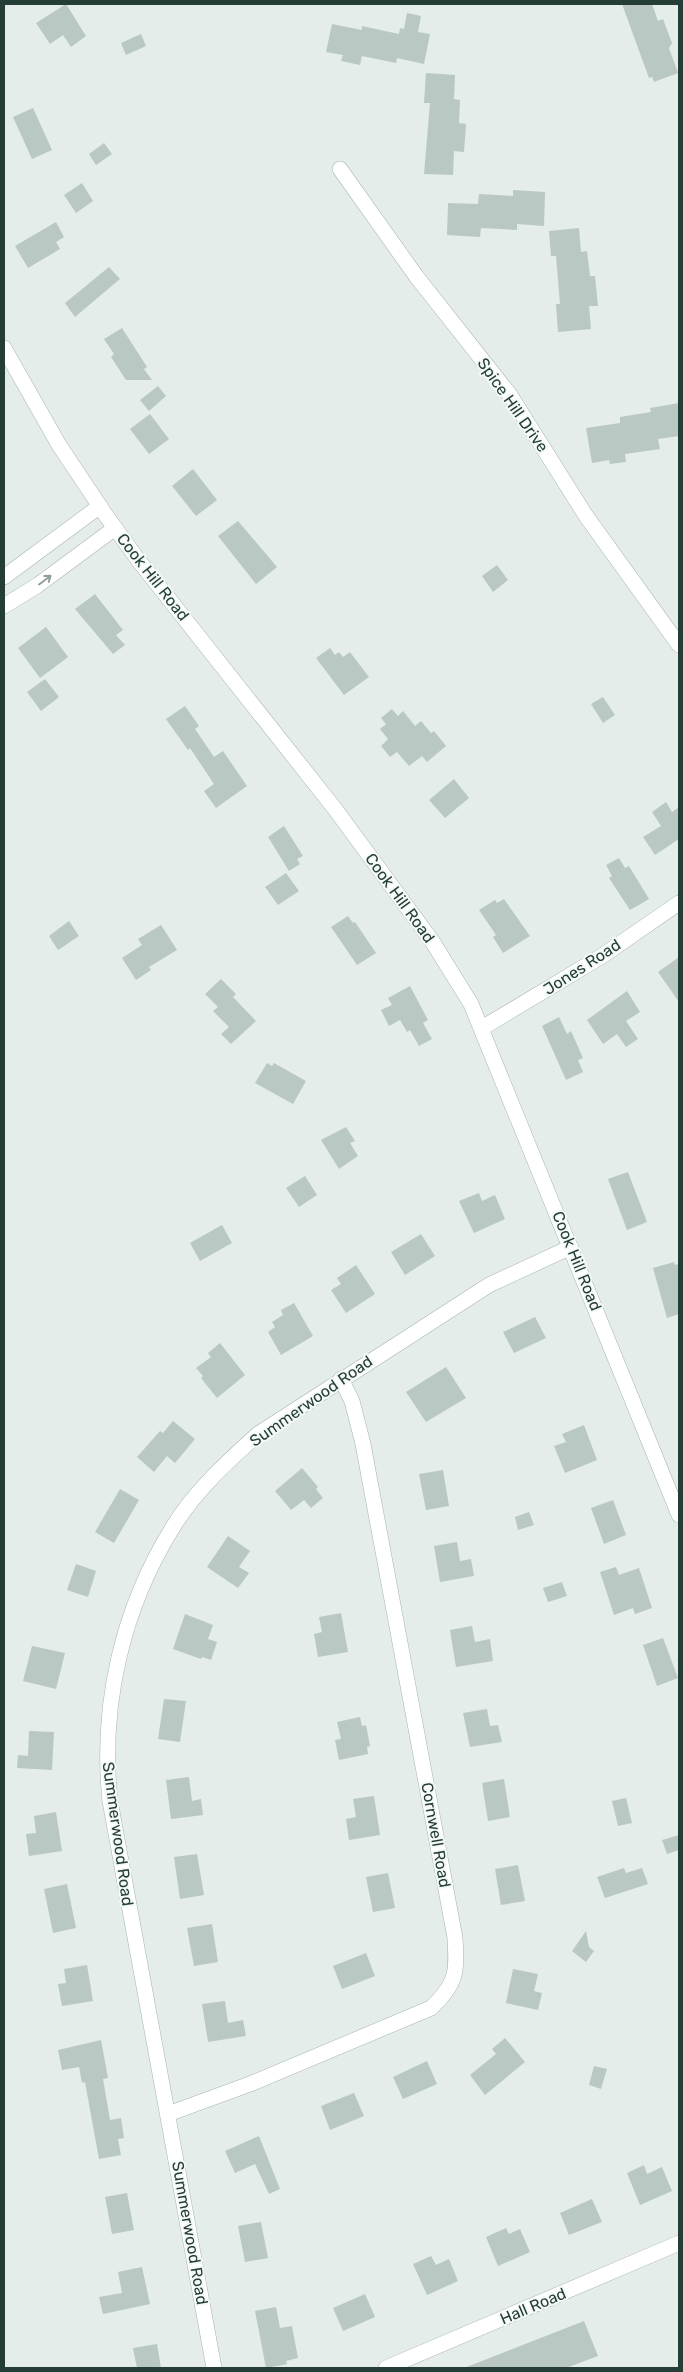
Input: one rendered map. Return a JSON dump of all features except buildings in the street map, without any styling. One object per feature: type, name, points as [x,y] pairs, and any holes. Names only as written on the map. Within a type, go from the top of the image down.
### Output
[{"type":"street","name":"Spice Hill Drive","points":[[340,169],[416,276],[510,395],[586,516],[679,645]]},
{"type":"street","name":"Cook Hill Road","points":[[4,348],[50,430],[115,528],[335,808],[432,941],[471,1004],[679,1515]]},
{"type":"street","points":[[4,578],[100,506]]},
{"type":"street","points":[[4,606],[38,585],[115,528]]},
{"type":"street","name":"Jones Road","points":[[482,1028],[602,956],[679,902]]},
{"type":"street","name":"Summerwood Road","points":[[214,2368],[110,1800],[107,1753],[109,1710],[117,1666],[132,1608],[173,1526],[224,1465],[258,1434],[489,1285],[571,1247]]},
{"type":"street","name":"Cornwell Road","points":[[168,2114],[250,2084],[431,2008],[446,1993],[457,1969],[455,1938],[363,1444],[352,1401],[341,1379]]},
{"type":"street","name":"Hall Road","points":[[386,2368],[679,2243]]}]
